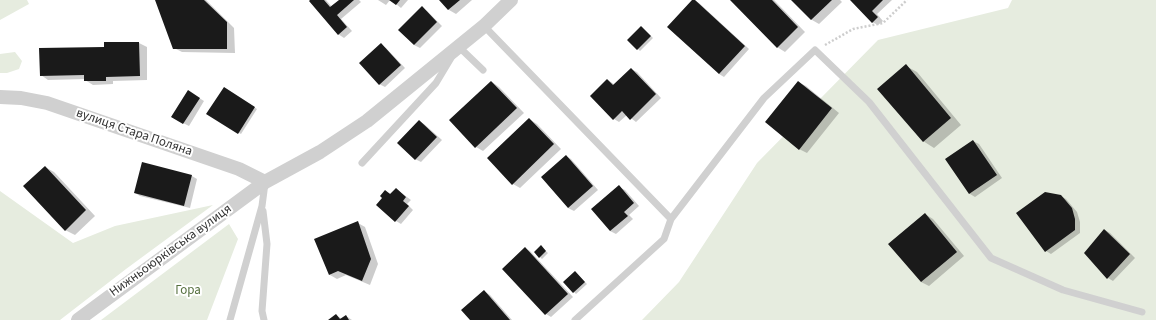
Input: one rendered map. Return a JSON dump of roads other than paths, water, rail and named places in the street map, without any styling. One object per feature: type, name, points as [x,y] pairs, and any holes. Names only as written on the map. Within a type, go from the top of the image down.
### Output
[{"type":"street","name":"Нижньоюрківська вулиця","points":[[78,320],[265,182],[320,152],[367,121],[484,26],[511,0]]},
{"type":"street","name":"вулиця Стара Поляна","points":[[0,96],[47,103],[239,169],[265,182]]},
{"type":"lane","points":[[484,26],[670,219]]},
{"type":"lane","points":[[362,163],[436,83],[458,46],[484,70]]},
{"type":"lane","points":[[575,320],[664,239],[670,219],[764,98],[815,50],[868,102],[991,258],[1063,290],[1142,312]]},
{"type":"lane","points":[[230,320],[262,206],[265,182]]},
{"type":"lane","points":[[262,206],[267,244],[262,311],[264,320]]},
{"type":"park label","name":"Гора","points":[[188,291]]}]
